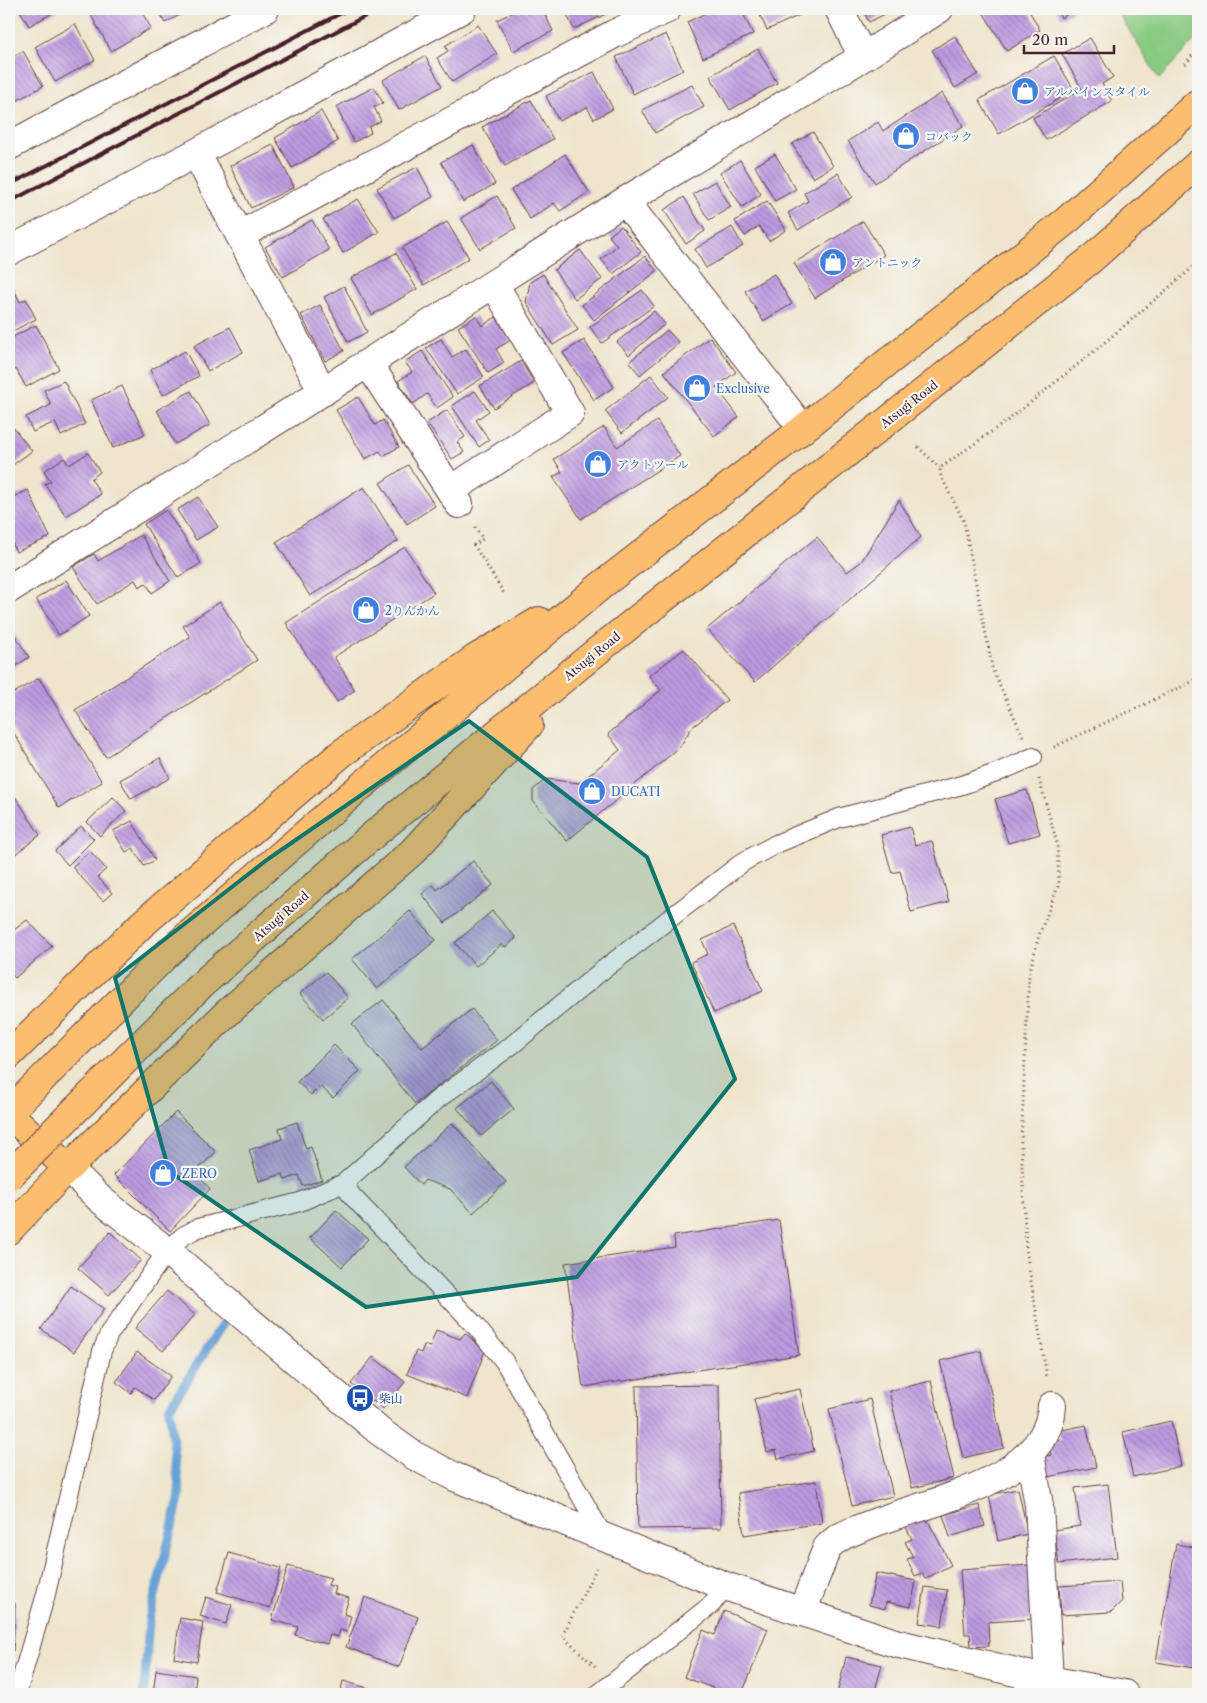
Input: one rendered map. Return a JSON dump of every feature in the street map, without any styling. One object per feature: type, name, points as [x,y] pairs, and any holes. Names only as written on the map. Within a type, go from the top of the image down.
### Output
[{"type":"highway","points":[[9,1112],[170,952],[342,803],[604,584],[1066,221],[1198,103]]},
{"type":"highway","name":"Atsugi Road","points":[[9,1176],[201,985],[373,835],[596,652],[1089,261],[1198,164]]},
{"type":"highway","points":[[13,1044],[141,925],[342,753],[476,658],[604,584]]},
{"type":"highway","points":[[9,1230],[68,1168],[228,1013],[412,852],[596,652]]},
{"type":"highway","points":[[9,1116],[68,1168]]},
{"type":"street","points":[[9,146],[266,9]]},
{"type":"street","points":[[9,251],[196,153],[462,9]]},
{"type":"street","points":[[240,235],[605,39],[667,9]]},
{"type":"street","points":[[840,9],[863,57]]},
{"type":"street","points":[[9,589],[625,201],[939,9]]},
{"type":"street","points":[[196,153],[323,392]]},
{"type":"street","points":[[625,201],[803,429]]},
{"type":"street","points":[[368,363],[455,497],[570,413],[494,284]]},
{"type":"street","points":[[68,1168],[101,1200],[167,1250],[379,1431],[413,1456],[455,1476],[724,1586],[895,1643],[1049,1680],[1124,1694]]},
{"type":"street","points":[[802,1612],[827,1548],[834,1540],[882,1519],[974,1488],[1008,1471],[1030,1454],[1045,1433],[1051,1417],[1052,1406]]},
{"type":"street","points":[[1030,1454],[1039,1505],[1049,1680]]},
{"type":"lane","points":[[17,1694],[46,1594],[102,1351],[109,1334],[167,1250],[183,1236],[198,1228],[300,1202],[344,1183],[438,1099],[512,1045],[599,973],[743,862],[776,844],[839,818],[962,785],[1033,757]]},
{"type":"lane","points":[[344,1183],[352,1196],[474,1324],[504,1361],[607,1538]]},
{"type":"lane","points":[[598,1694],[711,1605],[724,1586]]},
{"type":"path","points":[[1185,64],[1198,49]]},
{"type":"path","points":[[940,468],[1012,418],[1098,349],[1198,263]]},
{"type":"path","points":[[918,447],[940,468],[941,476],[964,522],[993,671],[1033,757],[1057,843],[1058,884],[1039,935],[1029,975],[1021,1143],[1026,1250],[1052,1406]]},
{"type":"path","points":[[455,497],[483,539],[474,545],[505,595]]},
{"type":"path","points":[[1033,757],[1198,679]]},
{"type":"path","points":[[607,1538],[562,1636],[612,1682]]},
{"type":"highlighted area","points":[[469,721],[647,857],[735,1079],[577,1277],[366,1307],[169,1171],[115,978],[268,859]]},
{"type":"green space","points":[[1116,9],[1198,9],[1198,36],[1159,79]]},
{"type":"building","points":[[19,9],[60,9],[29,26]]},
{"type":"building","points":[[103,9],[140,9],[151,28],[111,51],[91,15]]},
{"type":"building","points":[[157,9],[191,9],[165,23]]},
{"type":"building","points":[[520,9],[542,9],[553,31],[513,51],[497,20]]},
{"type":"building","points":[[564,9],[606,9],[608,13],[574,29]]},
{"type":"building","points":[[714,9],[741,9],[753,34],[703,58],[687,22]]},
{"type":"building","points":[[757,9],[813,9],[767,30]]},
{"type":"building","points":[[862,9],[885,9],[887,13],[869,22]]},
{"type":"building","points":[[981,9],[1028,9],[1040,30],[1007,51]]},
{"type":"building","points":[[1056,9],[1077,9],[1061,18]]},
{"type":"building","points":[[75,24],[95,60],[55,82],[35,47]]},
{"type":"building","points":[[478,25],[497,54],[452,82],[437,58],[448,51],[445,46]]},
{"type":"building","points":[[666,34],[683,70],[633,94],[616,57]]},
{"type":"building","points":[[955,36],[978,74],[955,88],[932,50]]},
{"type":"building","points":[[1090,38],[1113,77],[1102,84],[1112,101],[1046,140],[1033,118],[1082,89],[1062,54]]},
{"type":"building","points":[[758,49],[777,83],[730,110],[710,76]]},
{"type":"building","points":[[23,51],[43,86],[9,105],[9,58]]},
{"type":"building","points":[[425,56],[442,86],[399,110],[383,80]]},
{"type":"building","points":[[1054,56],[1074,90],[999,134],[979,100]]},
{"type":"building","points":[[594,72],[613,109],[594,119],[587,107],[559,121],[546,96]]},
{"type":"building","points":[[692,85],[704,107],[655,133],[642,110]]},
{"type":"building","points":[[374,87],[383,103],[374,107],[381,121],[369,127],[371,133],[354,142],[336,107]]},
{"type":"building","points":[[942,93],[963,126],[875,183],[848,141],[878,122],[883,131]]},
{"type":"building","points":[[531,100],[553,139],[505,166],[482,127]]},
{"type":"building","points":[[321,111],[338,141],[292,168],[275,138]]},
{"type":"building","points":[[813,132],[833,166],[813,178],[792,144]]},
{"type":"building","points":[[273,145],[294,187],[251,208],[230,166]]},
{"type":"building","points":[[473,145],[495,184],[463,202],[441,162]]},
{"type":"building","points":[[565,154],[589,192],[560,211],[554,203],[530,219],[511,190]]},
{"type":"building","points":[[775,154],[796,189],[775,201],[755,166]]},
{"type":"building","points":[[740,160],[761,194],[742,207],[720,173]]},
{"type":"building","points":[[417,167],[433,197],[394,218],[377,188]]},
{"type":"building","points":[[838,173],[852,197],[798,230],[788,213],[808,201],[804,193]]},
{"type":"building","points":[[715,181],[731,207],[709,220],[693,194]]},
{"type":"building","points":[[497,196],[516,228],[480,249],[461,218]]},
{"type":"building","points":[[684,197],[705,231],[686,244],[664,210]]},
{"type":"building","points":[[358,199],[379,232],[343,253],[323,219]]},
{"type":"building","points":[[767,201],[786,230],[769,241],[759,226],[745,236],[735,221]]},
{"type":"building","points":[[312,220],[329,250],[283,277],[265,247]]},
{"type":"building","points":[[863,221],[884,255],[815,298],[794,263]]},
{"type":"building","points":[[447,222],[469,258],[424,285],[402,248]]},
{"type":"building","points":[[621,226],[641,252],[613,274],[601,259],[617,246],[609,236]]},
{"type":"building","points":[[732,227],[743,246],[706,268],[695,249]]},
{"type":"building","points":[[580,250],[602,279],[575,299],[554,270]]},
{"type":"building","points":[[396,253],[417,289],[372,315],[351,278]]},
{"type":"building","points":[[645,256],[657,271],[594,320],[582,305]]},
{"type":"building","points":[[543,274],[578,330],[553,345],[526,302],[530,282]]},
{"type":"building","points":[[774,274],[792,304],[763,321],[745,291]]},
{"type":"building","points":[[9,280],[20,302],[26,299],[36,319],[9,333]]},
{"type":"building","points":[[344,286],[367,332],[348,342],[324,297]]},
{"type":"building","points":[[642,290],[654,306],[602,343],[590,327]]},
{"type":"building","points":[[320,305],[344,351],[325,361],[301,315]]},
{"type":"building","points":[[654,311],[665,324],[629,355],[617,342]]},
{"type":"building","points":[[476,316],[482,326],[496,317],[511,340],[496,349],[504,363],[488,373],[458,327]]},
{"type":"building","points":[[36,325],[59,369],[26,387],[16,369],[9,373],[9,339]]},
{"type":"building","points":[[230,327],[243,352],[208,371],[194,346]]},
{"type":"building","points":[[667,330],[679,343],[640,375],[629,362]]},
{"type":"building","points":[[710,337],[736,372],[716,387],[739,417],[714,436],[664,372]]},
{"type":"building","points":[[441,339],[452,357],[466,349],[484,377],[457,394],[426,348]]},
{"type":"building","points":[[584,340],[614,387],[594,400],[563,353]]},
{"type":"building","points":[[185,351],[199,376],[163,395],[150,370]]},
{"type":"building","points":[[422,351],[453,397],[437,408],[427,394],[413,404],[398,381],[412,372],[405,362]]},
{"type":"building","points":[[521,361],[534,383],[494,408],[480,386]]},
{"type":"building","points":[[651,375],[668,397],[622,433],[605,411]]},
{"type":"building","points":[[64,381],[85,424],[61,436],[55,422],[33,432],[26,417],[51,405],[44,390]]},
{"type":"building","points":[[122,386],[145,434],[113,448],[91,400]]},
{"type":"building","points":[[191,391],[210,425],[175,444],[157,410]]},
{"type":"building","points":[[475,391],[489,411],[476,420],[489,440],[479,447],[452,406]]},
{"type":"building","points":[[358,397],[375,425],[383,420],[399,447],[383,456],[380,451],[365,459],[336,410]]},
{"type":"building","points":[[447,410],[465,437],[457,442],[464,452],[452,459],[427,423]]},
{"type":"building","points":[[657,421],[680,456],[581,519],[553,477],[562,472],[554,459],[604,427],[617,447]]},
{"type":"building","points":[[9,422],[32,451],[10,467],[9,466]]},
{"type":"building","points":[[88,453],[100,472],[91,479],[101,494],[66,516],[45,484],[51,481],[44,471],[64,458],[69,465]]},
{"type":"building","points":[[408,465],[435,506],[407,524],[380,483]]},
{"type":"building","points":[[364,487],[398,541],[310,596],[276,542]]},
{"type":"building","points":[[28,490],[50,537],[16,552],[9,535],[9,499]]},
{"type":"building","points":[[198,497],[218,527],[196,540],[177,510]]},
{"type":"building","points":[[899,500],[921,537],[755,682],[707,629],[817,537],[847,572],[861,562]]},
{"type":"building","points":[[166,510],[201,563],[178,578],[144,524]]},
{"type":"building","points":[[141,535],[170,581],[152,593],[146,583],[139,587],[135,580],[97,604],[73,567],[94,554],[98,561]]},
{"type":"building","points":[[405,547],[434,593],[334,657],[355,690],[337,702],[286,623]]},
{"type":"building","points":[[66,580],[89,616],[59,635],[36,599]]},
{"type":"building","points":[[220,602],[257,660],[106,757],[75,710],[190,637],[183,626]]},
{"type":"building","points":[[9,626],[29,657],[9,671]]},
{"type":"building","points":[[684,649],[727,700],[691,728],[680,747],[567,841],[533,801],[533,790],[546,779],[579,783],[620,750],[608,734],[661,690],[649,676]]},
{"type":"building","points":[[39,678],[102,782],[59,808],[9,725],[9,696]]},
{"type":"building","points":[[160,758],[170,778],[131,799],[120,780]]},
{"type":"building","points":[[9,787],[40,835],[9,859]]},
{"type":"building","points":[[1027,790],[1040,834],[1008,843],[995,799]]},
{"type":"building","points":[[113,797],[126,811],[100,836],[87,822]]},
{"type":"building","points":[[132,821],[155,860],[144,866],[133,848],[126,852],[113,831]]},
{"type":"building","points":[[81,826],[94,839],[68,865],[55,851]]},
{"type":"building","points":[[910,827],[915,845],[932,841],[949,902],[911,912],[900,871],[892,873],[881,835]]},
{"type":"building","points":[[90,851],[106,869],[98,877],[112,893],[103,901],[72,867]]},
{"type":"building","points":[[473,861],[493,885],[445,923],[422,894],[433,885],[437,890]]},
{"type":"building","points":[[410,911],[436,940],[377,989],[352,959]]},
{"type":"building","points":[[492,911],[516,938],[506,947],[501,945],[476,966],[455,943]]},
{"type":"building","points":[[27,920],[52,946],[15,978],[9,971],[9,934]]},
{"type":"building","points":[[733,926],[763,991],[714,1013],[691,962],[708,954],[702,940]]},
{"type":"building","points":[[326,972],[348,998],[323,1019],[300,994]]},
{"type":"building","points":[[383,1000],[422,1048],[472,1009],[497,1040],[415,1104],[352,1024]]},
{"type":"building","points":[[334,1045],[360,1071],[333,1098],[320,1086],[311,1095],[297,1082]]},
{"type":"building","points":[[491,1081],[514,1109],[481,1136],[457,1108]]},
{"type":"building","points":[[176,1112],[216,1152],[195,1172],[210,1189],[170,1231],[114,1175]]},
{"type":"building","points":[[297,1122],[306,1149],[311,1147],[322,1180],[303,1186],[299,1175],[285,1180],[283,1174],[259,1181],[249,1150],[282,1139],[279,1128]]},
{"type":"building","points":[[452,1123],[506,1182],[473,1213],[450,1189],[425,1180],[421,1185],[404,1167]]},
{"type":"building","points":[[336,1210],[368,1239],[342,1267],[310,1238]]},
{"type":"building","points":[[779,1220],[799,1355],[583,1387],[565,1263],[675,1247],[674,1236]]},
{"type":"building","points":[[110,1232],[141,1260],[109,1295],[78,1268]]},
{"type":"building","points":[[71,1286],[104,1309],[74,1352],[41,1329]]},
{"type":"building","points":[[167,1291],[195,1315],[163,1351],[135,1328]]},
{"type":"building","points":[[436,1330],[460,1339],[465,1333],[485,1351],[467,1398],[407,1374],[416,1351],[421,1353],[424,1345],[430,1347]]},
{"type":"building","points":[[981,1351],[1004,1448],[963,1458],[940,1361]]},
{"type":"building","points":[[137,1352],[171,1376],[154,1400],[135,1387],[131,1393],[116,1382]]},
{"type":"building","points":[[373,1357],[405,1382],[383,1409],[351,1384]]},
{"type":"building","points":[[931,1381],[954,1478],[912,1488],[889,1391]]},
{"type":"building","points":[[719,1385],[721,1528],[638,1529],[636,1386]]},
{"type":"building","points":[[800,1389],[814,1451],[778,1459],[776,1450],[767,1452],[754,1399]]},
{"type":"building","points":[[870,1399],[893,1496],[852,1506],[829,1409]]},
{"type":"building","points":[[1171,1421],[1181,1466],[1133,1477],[1123,1432]]},
{"type":"building","points":[[1086,1425],[1096,1467],[1048,1477],[1044,1456],[1051,1455],[1049,1444],[1060,1441],[1058,1431]]},
{"type":"building","points":[[816,1481],[822,1523],[744,1535],[738,1493]]},
{"type":"building","points":[[1108,1484],[1117,1557],[1059,1564],[1054,1530],[1080,1526],[1075,1488]]},
{"type":"building","points":[[1018,1489],[1028,1534],[998,1541],[989,1495]]},
{"type":"building","points":[[979,1505],[985,1526],[950,1537],[943,1515]]},
{"type":"building","points":[[926,1517],[951,1565],[925,1579],[922,1573],[915,1576],[907,1559],[913,1557],[905,1542],[912,1539],[906,1527]]},
{"type":"building","points":[[1176,1544],[1198,1548],[1198,1642],[1194,1668],[1156,1662]]},
{"type":"building","points":[[229,1553],[281,1568],[270,1608],[217,1592]]},
{"type":"building","points":[[1030,1565],[1034,1619],[988,1622],[989,1646],[971,1647],[970,1634],[965,1634],[960,1570]]},
{"type":"building","points":[[288,1566],[331,1578],[328,1585],[336,1587],[334,1594],[349,1598],[344,1614],[351,1616],[347,1632],[340,1630],[338,1637],[330,1635],[327,1644],[295,1635],[298,1627],[272,1620]]},
{"type":"building","points":[[876,1573],[916,1581],[911,1607],[886,1602],[885,1609],[869,1605]]},
{"type":"building","points":[[1120,1582],[1122,1601],[1111,1612],[1061,1615],[1059,1586]]},
{"type":"building","points":[[925,1587],[947,1590],[942,1626],[919,1623]]},
{"type":"building","points":[[206,1597],[232,1605],[226,1624],[200,1616]]},
{"type":"building","points":[[365,1597],[418,1617],[399,1667],[346,1647]]},
{"type":"building","points":[[9,1603],[15,1603],[13,1651],[9,1651]]},
{"type":"building","points":[[724,1611],[768,1629],[742,1694],[728,1694],[684,1677],[703,1630],[715,1635]]},
{"type":"building","points":[[180,1618],[203,1622],[197,1662],[174,1658]]},
{"type":"building","points":[[846,1657],[882,1665],[874,1694],[837,1694]]},
{"type":"building","points":[[156,1670],[196,1676],[194,1694],[153,1694]]},
{"type":"building","points":[[343,1681],[371,1689],[370,1694],[340,1694]]},
{"type":"waterway","points":[[144,1694],[149,1620],[180,1495],[169,1409],[222,1325]]},
{"type":"railway","points":[[9,185],[349,9]]},
{"type":"railway","points":[[9,202],[379,9]]},
{"type":"place","name":"アルパインスタイル","points":[[1025,91]]},
{"type":"place","name":"コバック","points":[[906,136]]},
{"type":"place","name":"アントニック","points":[[833,262]]},
{"type":"place","name":"Exclusive","points":[[697,388]]},
{"type":"place","name":"アクトツール","points":[[598,464]]},
{"type":"place","name":"2りんかん","points":[[366,610]]},
{"type":"place","name":"DUCATI","points":[[592,791]]},
{"type":"place","name":"ZERO","points":[[163,1173]]},
{"type":"place","name":"柴山","points":[[360,1398]]}]
